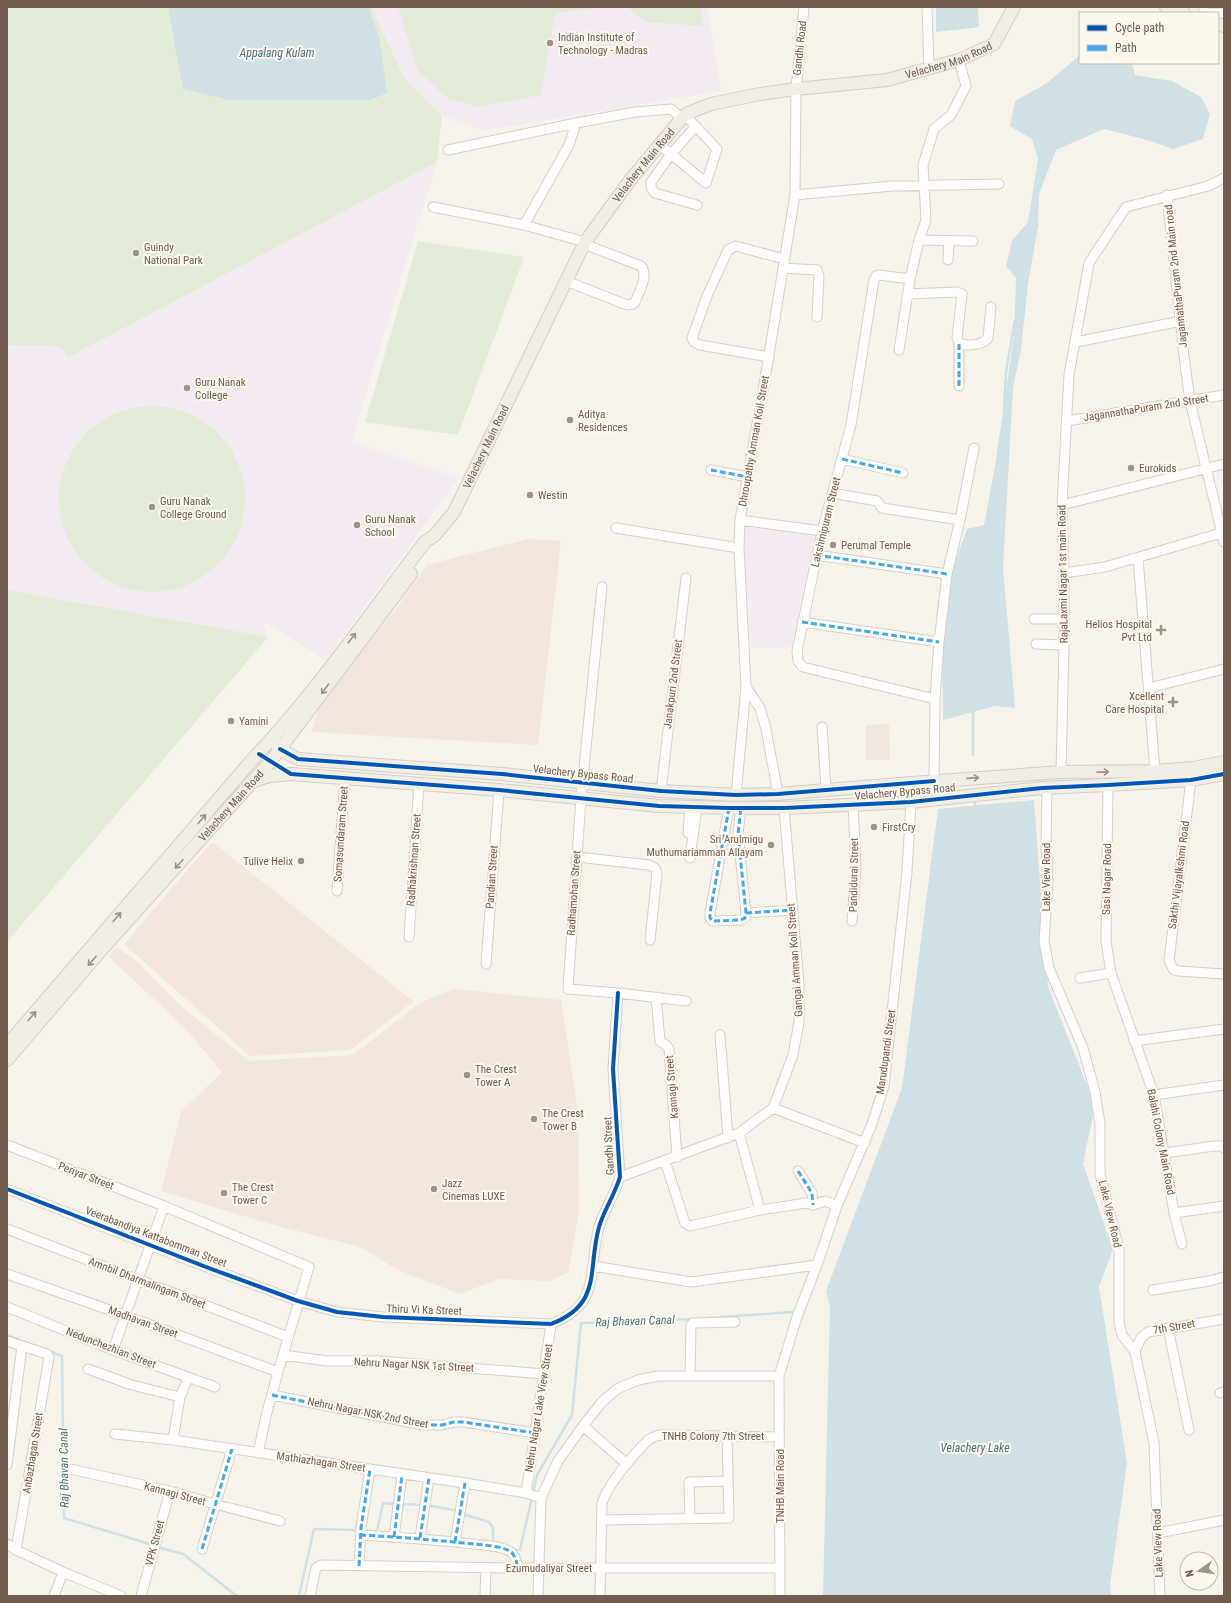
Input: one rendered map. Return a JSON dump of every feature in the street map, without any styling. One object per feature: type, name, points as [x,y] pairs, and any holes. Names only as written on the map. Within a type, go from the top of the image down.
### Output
[{"type":"main road","name":"Velachery Main Road","points":[[7,1045],[272,740],[329,669],[425,542],[434,536],[454,512],[585,243],[631,178],[684,117],[711,104],[760,94],[796,89],[887,80],[959,60],[994,44],[1014,7]]},
{"type":"main road","points":[[1166,7],[1181,12]]},
{"type":"main road","name":"Velachery Main Road","points":[[7,1060],[108,942],[271,761],[430,548],[434,536]]},
{"type":"main road","name":"Velachery Bypass Road","points":[[272,740],[280,749],[298,759],[502,774],[582,783],[736,795],[778,794],[1061,772],[1155,771],[1194,768],[1224,762]]},
{"type":"main road","name":"Velachery Bypass Road","points":[[259,754],[291,774],[419,783],[659,806],[735,808],[784,808],[911,802],[991,792],[1048,787],[1191,780],[1224,774]]},
{"type":"main road","points":[[251,782],[269,776],[291,774]]},
{"type":"street","name":"Gandhi Road","points":[[796,89],[804,7]]},
{"type":"street","points":[[927,7],[929,69]]},
{"type":"street","points":[[899,350],[910,279],[926,220],[923,165],[934,129],[951,115],[966,86],[959,60]]},
{"type":"street","name":"Dhroupathy Amman Koil Street","points":[[736,795],[746,687],[739,548],[740,520],[769,357],[795,195],[796,89]]},
{"type":"street","points":[[448,150],[635,112],[671,109],[697,127],[717,149],[706,183],[659,144]]},
{"type":"street","points":[[524,225],[569,145],[576,123]]},
{"type":"street","points":[[695,127],[671,154],[651,182],[651,189],[655,193],[697,205]]},
{"type":"street","name":"RajaLaxmi Nagar 1st main Road","points":[[1061,772],[1064,645],[1062,505],[1069,375],[1090,263],[1126,206],[1208,186],[1224,178]]},
{"type":"street","points":[[795,195],[893,186],[999,184]]},
{"type":"street","name":"JagannathaPuram 2nd Main road","points":[[1168,196],[1190,401],[1223,537]]},
{"type":"street","points":[[433,207],[524,225],[585,243],[640,266],[645,275],[635,302],[627,305],[566,281]]},
{"type":"street","points":[[920,240],[973,241]]},
{"type":"street","points":[[948,260],[949,240]]},
{"type":"street","points":[[769,357],[700,345],[694,342],[692,338],[707,296],[728,250],[736,246],[784,258]]},
{"type":"street","points":[[783,268],[817,270],[819,276],[817,317]]},
{"type":"street","name":"Lakshmipuram Street","points":[[910,279],[883,275],[876,276],[874,280],[851,425],[816,555],[797,651],[798,661],[803,668],[934,699]]},
{"type":"street","points":[[908,294],[957,292],[962,294],[957,338],[959,343],[959,386]]},
{"type":"street","points":[[959,343],[964,345],[986,342],[989,335],[992,308]]},
{"type":"street","points":[[1076,342],[1181,321]]},
{"type":"street","name":"JagannathaPuram 2nd Street","points":[[1067,421],[1224,395]]},
{"type":"street","points":[[934,781],[934,699],[947,574],[960,520],[974,448]]},
{"type":"street","points":[[842,459],[903,473]]},
{"type":"street","points":[[1062,505],[1224,464]]},
{"type":"street","points":[[711,470],[748,477]]},
{"type":"street","points":[[832,493],[877,501],[882,508],[960,520]]},
{"type":"street","points":[[740,520],[822,531]]},
{"type":"street","points":[[616,528],[739,548]]},
{"type":"street","points":[[1064,573],[1105,567],[1223,537]]},
{"type":"street","points":[[816,555],[947,574]]},
{"type":"street","points":[[1138,558],[1155,771]]},
{"type":"street","name":"Janakpuri 2nd Street","points":[[661,790],[686,578]]},
{"type":"street","name":"Radhamohan Street","points":[[602,587],[582,783],[568,989],[618,993]]},
{"type":"street","points":[[1034,619],[1064,619]]},
{"type":"street","points":[[802,622],[939,642]]},
{"type":"street","points":[[1036,644],[1064,645]]},
{"type":"street","points":[[1149,688],[1224,669]]},
{"type":"street","points":[[746,687],[760,708],[766,729],[778,794]]},
{"type":"street","points":[[822,727],[826,790]]},
{"type":"street","name":"Somasundaram Street","points":[[338,891],[345,777]]},
{"type":"street","name":"Sakthi Vijayalkshmi Road","points":[[1191,780],[1169,960],[1173,969],[1178,971],[1224,974]]},
{"type":"street","name":"Radhakrishnan Street","points":[[409,937],[419,783]]},
{"type":"street","name":"Marudupandi Street","points":[[779,1376],[797,1317],[838,1206],[865,1143],[880,1100],[885,1075],[907,878],[912,783]]},
{"type":"street","name":"Sasi Nagar Road","points":[[1108,785],[1106,941],[1111,973]]},
{"type":"street","name":"Lake View Road","points":[[1048,787],[1046,846],[1048,882],[1044,941],[1049,968],[1083,1048],[1095,1092],[1100,1124],[1100,1174],[1119,1249],[1119,1322],[1122,1334],[1135,1352],[1154,1443],[1160,1596]]},
{"type":"street","name":"Pandian Street","points":[[486,964],[499,790]]},
{"type":"street","name":"Pandidurai Street","points":[[852,921],[856,868],[853,805]]},
{"type":"street","points":[[686,848],[694,807]]},
{"type":"street","points":[[690,858],[694,807]]},
{"type":"street","points":[[735,808],[746,913],[745,918],[740,920],[713,921],[710,918],[735,808]]},
{"type":"street","name":"Gangai Amman Koil Street","points":[[773,1108],[793,1055],[799,1022],[799,985],[784,808]]},
{"type":"street","points":[[577,857],[649,865],[655,868],[657,874],[650,940]]},
{"type":"street","points":[[746,913],[792,910]]},
{"type":"street","points":[[1080,978],[1111,973]]},
{"type":"street","name":"Balahi Colony Main Road","points":[[1111,973],[1154,1095],[1174,1213],[1182,1244]]},
{"type":"street","points":[[618,993],[686,1001]]},
{"type":"street","name":"Gandhi Street","points":[[551,1324],[572,1313],[582,1304],[588,1290],[599,1227],[617,1188],[620,1177],[613,1069],[618,993]]},
{"type":"street","name":"Kannagi Street","points":[[656,997],[660,1041],[669,1049],[677,1157]]},
{"type":"street","points":[[1134,1041],[1224,1029]]},
{"type":"street","points":[[720,1035],[728,1138]]},
{"type":"street","points":[[1154,1095],[1224,1085]]},
{"type":"street","points":[[620,1177],[728,1138],[739,1133],[773,1108],[865,1143]]},
{"type":"street","points":[[739,1133],[760,1210]]},
{"type":"street","name":"Periyar Street","points":[[7,1145],[164,1206],[309,1267],[298,1301]]},
{"type":"street","points":[[1165,1153],[1214,1146],[1222,1146],[1224,1148]]},
{"type":"street","points":[[665,1161],[687,1225],[693,1226],[760,1210],[806,1203],[812,1205],[825,1200],[838,1206]]},
{"type":"street","points":[[798,1171],[812,1193],[812,1205]]},
{"type":"street","name":"Veerabandiya Kattabomman Street","points":[[7,1189],[298,1301]]},
{"type":"street","points":[[113,1350],[124,1315],[164,1206]]},
{"type":"street","points":[[1174,1213],[1224,1206]]},
{"type":"street","name":"Amnbil Dharmalingam Street","points":[[7,1229],[288,1337]]},
{"type":"street","points":[[593,1266],[691,1282],[817,1266]]},
{"type":"street","name":"Madhavan Street","points":[[7,1274],[124,1315],[278,1372]]},
{"type":"street","points":[[1152,1290],[1209,1281],[1224,1276]]},
{"type":"street","points":[[258,1453],[272,1394],[298,1301]]},
{"type":"street","name":"Thiru Vi Ka Street","points":[[298,1301],[337,1312],[383,1317],[551,1324]]},
{"type":"street","name":"Nedunchezhian Street","points":[[7,1307],[113,1350],[215,1387]]},
{"type":"street","name":"7th Street","points":[[1135,1352],[1141,1338],[1148,1332],[1224,1319]]},
{"type":"street","points":[[690,1376],[691,1325],[693,1323],[735,1322]]},
{"type":"street","name":"Nehru Nagar Lake View Street","points":[[538,1596],[539,1568],[533,1495],[536,1433],[551,1324]]},
{"type":"street","points":[[1168,1328],[1189,1430]]},
{"type":"street","points":[[7,1341],[22,1346],[7,1465]]},
{"type":"street","name":"Anbazhagan Street","points":[[16,1550],[49,1356],[22,1346]]},
{"type":"street","name":"Nehru Nagar NSK 1st Street","points":[[283,1355],[327,1361],[385,1362],[545,1374]]},
{"type":"street","points":[[88,1369],[132,1385],[180,1396]]},
{"type":"street","points":[[533,1495],[583,1426],[602,1402],[617,1388],[638,1380],[658,1376],[779,1376]]},
{"type":"street","name":"TNHB Main Road","points":[[779,1376],[780,1596]]},
{"type":"street","points":[[173,1440],[180,1396],[188,1378]]},
{"type":"street","name":"Nehru Nagar NSK 2nd Street","points":[[272,1394],[423,1425],[442,1425],[454,1422],[463,1422],[536,1433]]},
{"type":"street","points":[[583,1426],[627,1464]]},
{"type":"street","name":"Mathiazhagan Street","points":[[115,1434],[173,1440],[402,1475],[465,1483],[533,1495]]},
{"type":"street","name":"TNHB Colony 7th Street","points":[[600,1596],[602,1503],[605,1493],[627,1464],[650,1439],[660,1435],[779,1437]]},
{"type":"street","points":[[602,1520],[729,1518],[727,1435]]},
{"type":"street","points":[[202,1548],[232,1449]]},
{"type":"street","name":"Kannagi Street","points":[[70,1469],[170,1491],[280,1521]]},
{"type":"street","points":[[359,1566],[360,1535],[370,1469]]},
{"type":"street","points":[[394,1537],[402,1475]]},
{"type":"street","points":[[420,1538],[429,1478]]},
{"type":"street","points":[[690,1519],[689,1482],[728,1481]]},
{"type":"street","points":[[455,1542],[465,1483]]},
{"type":"street","name":"VPK Street","points":[[141,1596],[170,1491]]},
{"type":"street","points":[[1158,1533],[1224,1520]]},
{"type":"street","points":[[360,1535],[420,1538],[487,1546],[510,1551],[514,1556],[518,1568]]},
{"type":"street","points":[[7,1544],[16,1550],[107,1594],[121,1596]]},
{"type":"street","name":"Ezumudaliyar Street","points":[[310,1596],[318,1566],[486,1568],[780,1568]]},
{"type":"street","points":[[485,1596],[486,1568]]},
{"type":"street","points":[[54,1596],[62,1572]]},
{"type":"shaded area","name":"Indian Institute of Technology - Madras","points":[[371,7],[707,7],[721,91],[482,131],[442,115],[404,78]]},
{"type":"shaded area","name":"Guru Nanak College","points":[[437,162],[351,442],[459,478],[326,660],[263,621],[268,637],[7,590],[7,345],[58,346],[69,357]]},
{"type":"shaded area","points":[[742,517],[815,532],[792,647],[751,648]]},
{"type":"shaded area","points":[[528,539],[561,541],[538,745],[312,732],[321,698],[396,609],[427,565]]},
{"type":"shaded area","points":[[889,724],[890,760],[866,760],[866,725]]},
{"type":"shaded area","points":[[212,842],[414,1001],[350,1050],[250,1056],[124,944]]},
{"type":"shaded area","points":[[115,947],[132,957],[184,1009],[249,1061],[353,1055],[420,1003],[454,989],[561,1000],[578,1112],[579,1212],[568,1273],[548,1281],[499,1279],[460,1294],[398,1270],[360,1247],[263,1222],[161,1191],[181,1112],[222,1072],[187,1030],[109,957]]},
{"type":"green space","name":"Guindy National Park","points":[[7,7],[371,7],[404,78],[442,115],[437,162],[69,357],[58,346],[7,345]]},
{"type":"green space","points":[[398,7],[603,7],[555,13],[541,95],[478,107],[447,98],[418,71]]},
{"type":"green space","points":[[627,7],[700,7],[703,26],[647,22]]},
{"type":"green space","points":[[418,241],[524,257],[458,435],[365,422]]},
{"type":"green space","name":"Guru Nanak College Ground","points":[[152,406],[170,408],[187,413],[196,417],[218,433],[234,455],[238,464],[243,481],[245,499],[243,517],[238,534],[234,543],[218,565],[196,581],[187,585],[170,590],[152,592],[134,590],[117,585],[108,581],[86,565],[70,543],[66,534],[61,517],[59,499],[61,481],[66,464],[70,455],[86,433],[108,417],[117,413],[134,408]]},
{"type":"green space","points":[[7,590],[268,637],[7,942]]},
{"type":"water","name":"Appalang Kulam","points":[[168,7],[368,7],[379,36],[387,93],[370,100],[230,100],[183,89]]},
{"type":"water","points":[[936,7],[978,7],[979,27],[936,32]]},
{"type":"water","points":[[1079,56],[1079,64],[1132,64],[1135,75],[1172,81],[1201,97],[1210,114],[1203,139],[1173,149],[1147,140],[1104,129],[1056,150],[1039,194],[1038,226],[1028,284],[1021,349],[1013,388],[1003,567],[1015,708],[995,706],[943,720],[942,659],[952,570],[967,529],[984,525],[995,466],[1014,336],[1016,278],[1006,266],[1012,241],[1028,222],[1038,159],[1032,139],[1010,126],[1015,101],[1047,83]]},
{"type":"water","name":"Velachery Lake","points":[[1034,800],[1048,987],[1095,1105],[1083,1164],[1113,1249],[1099,1287],[1127,1463],[1110,1585],[1111,1596],[823,1596],[830,1306],[826,1291],[902,1088],[938,809]]},
{"type":"waterway","points":[[1004,408],[1006,372],[1015,320]]},
{"type":"waterway","points":[[973,709],[973,755]]},
{"type":"waterway","points":[[975,801],[975,808]]},
{"type":"waterway","name":"Raj Bhavan Canal","points":[[708,1318],[792,1312]]},
{"type":"waterway","name":"Raj Bhavan Canal","points":[[514,1550],[520,1550],[537,1475],[572,1415],[581,1323],[693,1319]]},
{"type":"waterway","name":"Raj Bhavan Canal","points":[[7,1335],[33,1345]]},
{"type":"waterway","name":"Raj Bhavan Canal","points":[[49,1351],[62,1356],[64,1518],[153,1545]]},
{"type":"waterway","name":"Raj Bhavan Canal","points":[[363,1531],[377,1531],[383,1503],[396,1504]]},
{"type":"waterway","name":"Raj Bhavan Canal","points":[[401,1504],[422,1505]]},
{"type":"waterway","name":"Raj Bhavan Canal","points":[[427,1505],[458,1511]]},
{"type":"waterway","name":"Raj Bhavan Canal","points":[[462,1514],[489,1522],[493,1528],[493,1543]]},
{"type":"waterway","name":"Raj Bhavan Canal","points":[[299,1596],[314,1529],[358,1530]]},
{"type":"waterway","name":"Raj Bhavan Canal","points":[[157,1547],[183,1554],[237,1596]]},
{"type":"marked path","points":[[959,343],[959,386]]},
{"type":"marked path","points":[[842,459],[903,473]]},
{"type":"marked path","points":[[711,470],[748,477]]},
{"type":"marked path","points":[[816,555],[947,574]]},
{"type":"marked path","points":[[802,622],[939,642]]},
{"type":"marked path","points":[[729,808],[710,913],[710,918],[713,921],[740,920],[745,918],[746,913],[738,834],[741,808]]},
{"type":"marked path","points":[[746,913],[792,910]]},
{"type":"marked path","points":[[798,1171],[812,1193],[813,1205]]},
{"type":"marked path","points":[[272,1395],[423,1425],[442,1425],[454,1422],[463,1422],[535,1433]]},
{"type":"marked path","points":[[202,1549],[232,1449]]},
{"type":"marked path","points":[[359,1566],[361,1528],[370,1469]]},
{"type":"marked path","points":[[394,1537],[402,1475]]},
{"type":"marked path","points":[[420,1538],[429,1478]]},
{"type":"marked path","points":[[455,1542],[465,1483]]},
{"type":"marked path","points":[[360,1535],[432,1540],[498,1547],[512,1553],[516,1559],[518,1568]]},
{"type":"cycle path","points":[[280,749],[298,759],[502,774],[661,791],[736,795],[778,794],[934,781]]},
{"type":"cycle path","points":[[259,754],[291,774],[499,790],[659,806],[729,808],[784,808],[911,802],[1042,788],[1191,780],[1224,774]]},
{"type":"cycle path","points":[[7,1189],[206,1267],[298,1301],[337,1312],[383,1317],[551,1324],[568,1316],[579,1306],[586,1296],[590,1284],[599,1227],[620,1177],[613,1069],[618,993]]},
{"type":"place","name":"Indian Institute of Technology - Madras","points":[[550,43]]},
{"type":"place","name":"Guindy National Park","points":[[136,253]]},
{"type":"place","name":"Guru Nanak College","points":[[187,388]]},
{"type":"place","name":"Aditya Residences","points":[[570,420]]},
{"type":"place","name":"Eurokids","points":[[1131,468]]},
{"type":"place","name":"Westin","points":[[530,495]]},
{"type":"place","name":"Guru Nanak College Ground","points":[[152,507]]},
{"type":"place","name":"Guru Nanak School","points":[[357,525]]},
{"type":"place","name":"Perumal Temple","points":[[833,545]]},
{"type":"place","name":"Helios Hospital Pvt Ltd","points":[[1161,630]]},
{"type":"place","name":"Xcellent Care Hospital","points":[[1173,702]]},
{"type":"place","name":"Yamini","points":[[231,721]]},
{"type":"place","name":"FirstCry","points":[[874,827]]},
{"type":"place","name":"Sri Arulmigu Muthumariamman Allayam","points":[[771,845]]},
{"type":"place","name":"Tulive Helix","points":[[301,861]]},
{"type":"place","name":"The Crest Tower A","points":[[467,1075]]},
{"type":"place","name":"The Crest Tower B","points":[[534,1119]]},
{"type":"place","name":"Jazz Cinemas LUXE","points":[[434,1189]]},
{"type":"place","name":"The Crest Tower C","points":[[224,1193]]}]
